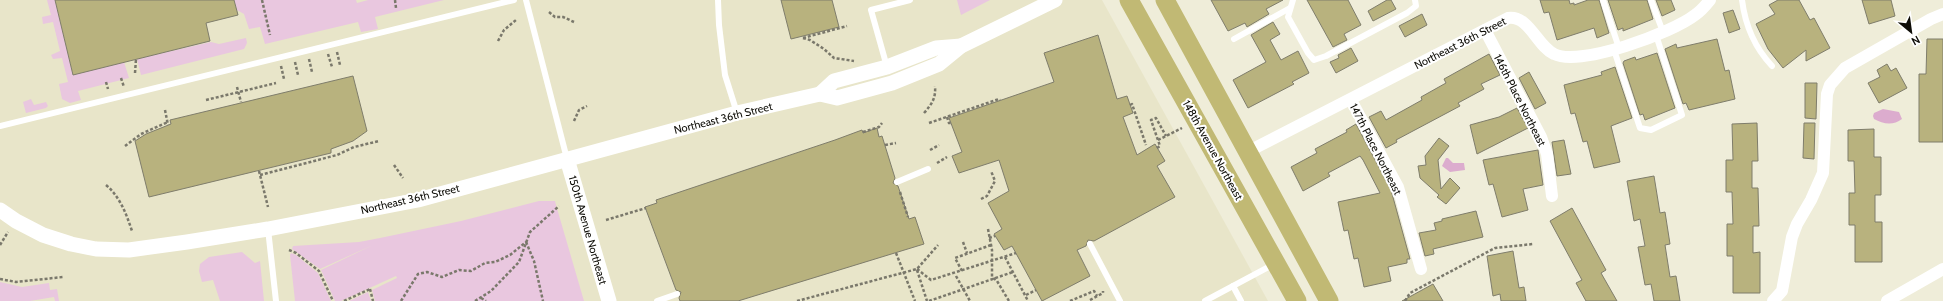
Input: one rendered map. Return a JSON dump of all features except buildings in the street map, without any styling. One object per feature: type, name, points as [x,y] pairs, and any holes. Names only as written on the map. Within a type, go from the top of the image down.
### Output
[{"type":"main road","name":"148th Avenue Northeast","points":[[1129,0],[1297,301]]},
{"type":"main road","points":[[1165,0],[1329,301]]},
{"type":"street","name":"Northeast 36th Street","points":[[0,210],[16,221],[43,235],[71,244],[96,249],[129,250],[268,229],[418,200],[737,113],[820,94],[837,98],[892,83],[939,64],[961,46],[1055,0]]},
{"type":"street","name":"Northeast 36th Street","points":[[1247,152],[1351,100],[1508,18],[1516,17],[1522,21],[1549,51],[1564,58],[1586,57],[1616,49],[1659,33],[1695,16],[1710,0]]},
{"type":"street","points":[[1773,301],[1782,291],[1792,237],[1797,224],[1812,200],[1823,173],[1827,94],[1830,85],[1845,68],[1943,14]]},
{"type":"street","name":"146th Place Northeast","points":[[1485,30],[1541,137],[1547,154],[1552,196]]},
{"type":"street","name":"Northeast 36th Street","points":[[820,94],[834,81],[887,67],[936,48],[961,46]]},
{"type":"street","name":"147th Place Northeast","points":[[1351,100],[1398,187],[1421,269]]},
{"type":"street","name":"150th Avenue Northeast","points":[[567,159],[609,301]]},
{"type":"street","points":[[1887,301],[1943,269]]},
{"type":"lane","points":[[0,126],[514,0]]},
{"type":"lane","points":[[526,0],[567,159]]},
{"type":"lane","points":[[718,0],[719,25],[725,75],[737,113]]},
{"type":"lane","points":[[887,67],[871,10],[910,0]]},
{"type":"lane","points":[[1293,0],[1288,17],[1308,53],[1314,60],[1326,56],[1407,13],[1416,6],[1415,0]]},
{"type":"lane","points":[[1603,0],[1640,128],[1652,130],[1682,115],[1651,0]]},
{"type":"lane","points":[[1742,0],[1744,14],[1752,35],[1764,57],[1772,66]]},
{"type":"lane","points":[[1234,39],[1290,8]]},
{"type":"lane","points":[[897,182],[928,169]]},
{"type":"lane","points":[[268,229],[276,301]]},
{"type":"lane","points":[[1090,244],[1120,301]]},
{"type":"lane","points":[[1205,301],[1276,263]]},
{"type":"lane","points":[[1233,286],[1241,301]]},
{"type":"lane","points":[[657,301],[677,294]]},
{"type":"path","points":[[262,0],[270,34]]},
{"type":"path","points":[[394,0],[396,8]]},
{"type":"path","points":[[549,12],[555,17],[563,17],[574,22]]},
{"type":"path","points":[[498,41],[504,30],[516,20]]},
{"type":"path","points":[[847,26],[802,37],[824,49],[834,58],[842,60],[852,59],[857,62]]},
{"type":"path","points":[[135,73],[136,59]]},
{"type":"path","points":[[121,78],[124,88]]},
{"type":"path","points":[[106,82],[109,92]]},
{"type":"path","points":[[206,100],[276,84]]},
{"type":"path","points":[[924,113],[932,105],[936,95],[935,86]]},
{"type":"path","points":[[237,87],[241,102]]},
{"type":"path","points":[[929,123],[999,99],[1000,100]]},
{"type":"path","points":[[1130,105],[1132,104],[1146,145]]},
{"type":"path","points":[[574,121],[579,110],[587,106]]},
{"type":"path","points":[[126,146],[141,134],[168,124],[165,110]]},
{"type":"path","points":[[947,116],[949,123],[951,123]]},
{"type":"path","points":[[1157,148],[1160,146],[1151,120],[1156,118],[1166,136]]},
{"type":"path","points":[[863,132],[879,127],[882,123]]},
{"type":"path","points":[[1158,140],[1182,128]]},
{"type":"path","points":[[260,175],[337,155],[354,147],[379,141]]},
{"type":"path","points":[[885,145],[896,143]]},
{"type":"path","points":[[930,150],[939,145]]},
{"type":"path","points":[[937,163],[947,157]]},
{"type":"path","points":[[394,165],[403,178]]},
{"type":"path","points":[[259,171],[268,207]]},
{"type":"path","points":[[981,199],[987,196],[995,181],[992,171]]},
{"type":"path","points":[[106,185],[116,193],[127,215],[132,231]]},
{"type":"path","points":[[900,192],[908,217]]},
{"type":"path","points":[[475,301],[491,291],[519,262],[530,232],[559,206]]},
{"type":"path","points":[[606,220],[646,208]]},
{"type":"path","points":[[988,229],[991,245],[992,277],[1009,301]]},
{"type":"path","points":[[990,238],[995,236]]},
{"type":"path","points":[[0,245],[4,238]]},
{"type":"path","points":[[401,301],[418,274],[427,272],[442,277],[459,270],[471,271],[485,263],[495,262],[510,254],[526,242]]},
{"type":"path","points":[[526,242],[534,261],[543,301]]},
{"type":"path","points":[[962,242],[967,253]]},
{"type":"path","points":[[1404,301],[1410,293],[1495,248],[1533,244]]},
{"type":"path","points":[[799,301],[917,269],[938,245]]},
{"type":"path","points":[[962,271],[955,258],[991,245]]},
{"type":"path","points":[[289,250],[296,253],[319,271],[334,301]]},
{"type":"path","points":[[896,253],[915,301]]},
{"type":"path","points":[[917,269],[931,280],[1016,253]]},
{"type":"path","points":[[1004,257],[1028,301]]},
{"type":"path","points":[[917,269],[928,301],[1013,272]]},
{"type":"path","points":[[956,276],[970,301]]},
{"type":"path","points":[[0,279],[16,282],[63,277]]},
{"type":"path","points":[[344,301],[370,289],[373,301]]},
{"type":"path","points":[[1026,296],[1036,290]]},
{"type":"path","points":[[1070,301],[1094,291],[1097,296]]},
{"type":"path","points":[[1090,300],[1103,293],[1103,291]]},
{"type":"path","points":[[481,298],[486,301]]},
{"type":"shaded area","points":[[0,0],[1102,0],[1268,301],[0,301]]},
{"type":"shaded area","points":[[47,0],[55,0],[73,75],[124,62],[129,78],[78,91],[81,100],[70,103],[62,99],[59,84],[68,82],[62,58],[53,59],[51,55],[60,51],[53,22],[43,24],[42,17],[51,15]]},
{"type":"shaded area","points":[[234,0],[356,0],[357,3],[368,0],[444,0],[375,17],[378,29],[361,32],[358,22],[265,44],[260,27],[249,29],[244,14],[237,10]]},
{"type":"shaded area","points":[[957,0],[990,0],[961,15]]},
{"type":"shaded area","points":[[246,38],[247,43],[244,49],[141,75],[137,59],[211,42],[219,44]]},
{"type":"shaded area","points":[[31,99],[34,105],[46,102],[48,106],[46,108],[26,113],[23,102]]},
{"type":"shaded area","points":[[1883,109],[1899,112],[1902,119],[1895,123],[1888,124],[1874,119],[1874,113]]},
{"type":"shaded area","points":[[1446,158],[1453,163],[1464,163],[1465,170],[1450,172],[1442,166]]},
{"type":"shaded area","points":[[539,201],[555,201],[584,301],[375,301],[372,290],[397,278],[396,276],[341,301],[335,301],[321,270],[373,245],[320,269],[292,249],[293,246],[359,242],[380,238],[461,221]]},
{"type":"shaded area","points":[[242,252],[255,263],[260,261],[264,301],[220,301],[213,280],[202,282],[199,271],[200,264],[209,257]]},
{"type":"shaded area","points":[[291,253],[296,255],[318,273],[331,301],[295,301]]},
{"type":"shaded area","points":[[0,282],[22,287],[49,283],[50,290],[57,289],[59,301],[55,301],[54,297],[30,301],[0,301]]},
{"type":"shaded area","points":[[368,292],[371,301],[349,301]]}]
